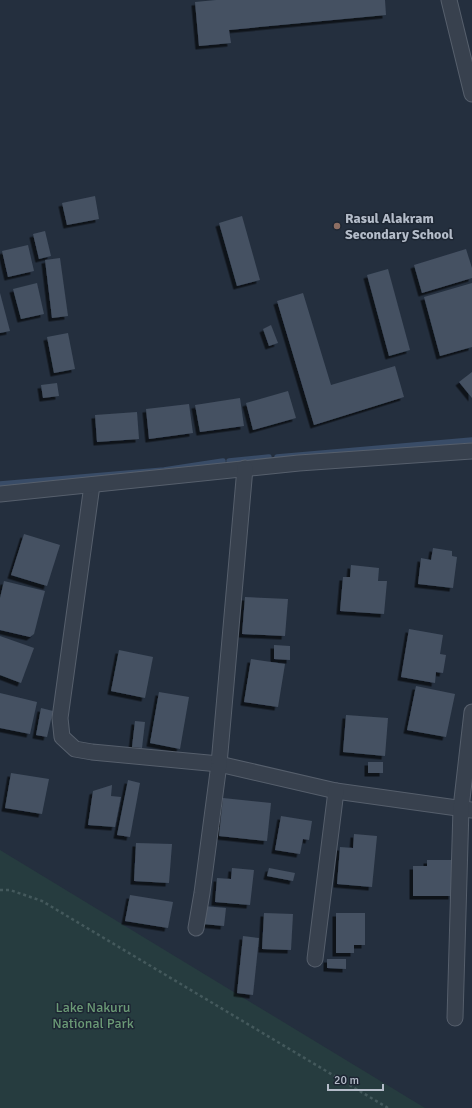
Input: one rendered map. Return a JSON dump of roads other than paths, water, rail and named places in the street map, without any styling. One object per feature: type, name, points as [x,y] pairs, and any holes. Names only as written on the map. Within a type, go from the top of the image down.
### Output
[{"type":"street","points":[[449,0],[472,94]]},
{"type":"street","points":[[0,494],[298,463],[472,451]]},
{"type":"street","points":[[196,928],[219,764],[244,468]]},
{"type":"street","points":[[92,485],[60,718],[62,737],[75,749],[92,752],[219,764],[336,791],[467,809]]},
{"type":"street","points":[[455,1018],[472,712]]},
{"type":"street","points":[[315,959],[336,791]]},
{"type":"waterway","points":[[277,457],[472,440]]},
{"type":"waterway","points":[[229,461],[269,457]]},
{"type":"waterway","points":[[0,484],[164,470],[223,461]]},
{"type":"place","name":"Rasul Alakram Secondary School","points":[[337,226]]},
{"type":"park label","name":"Lake Nakuru National Park","points":[[93,1016]]}]
